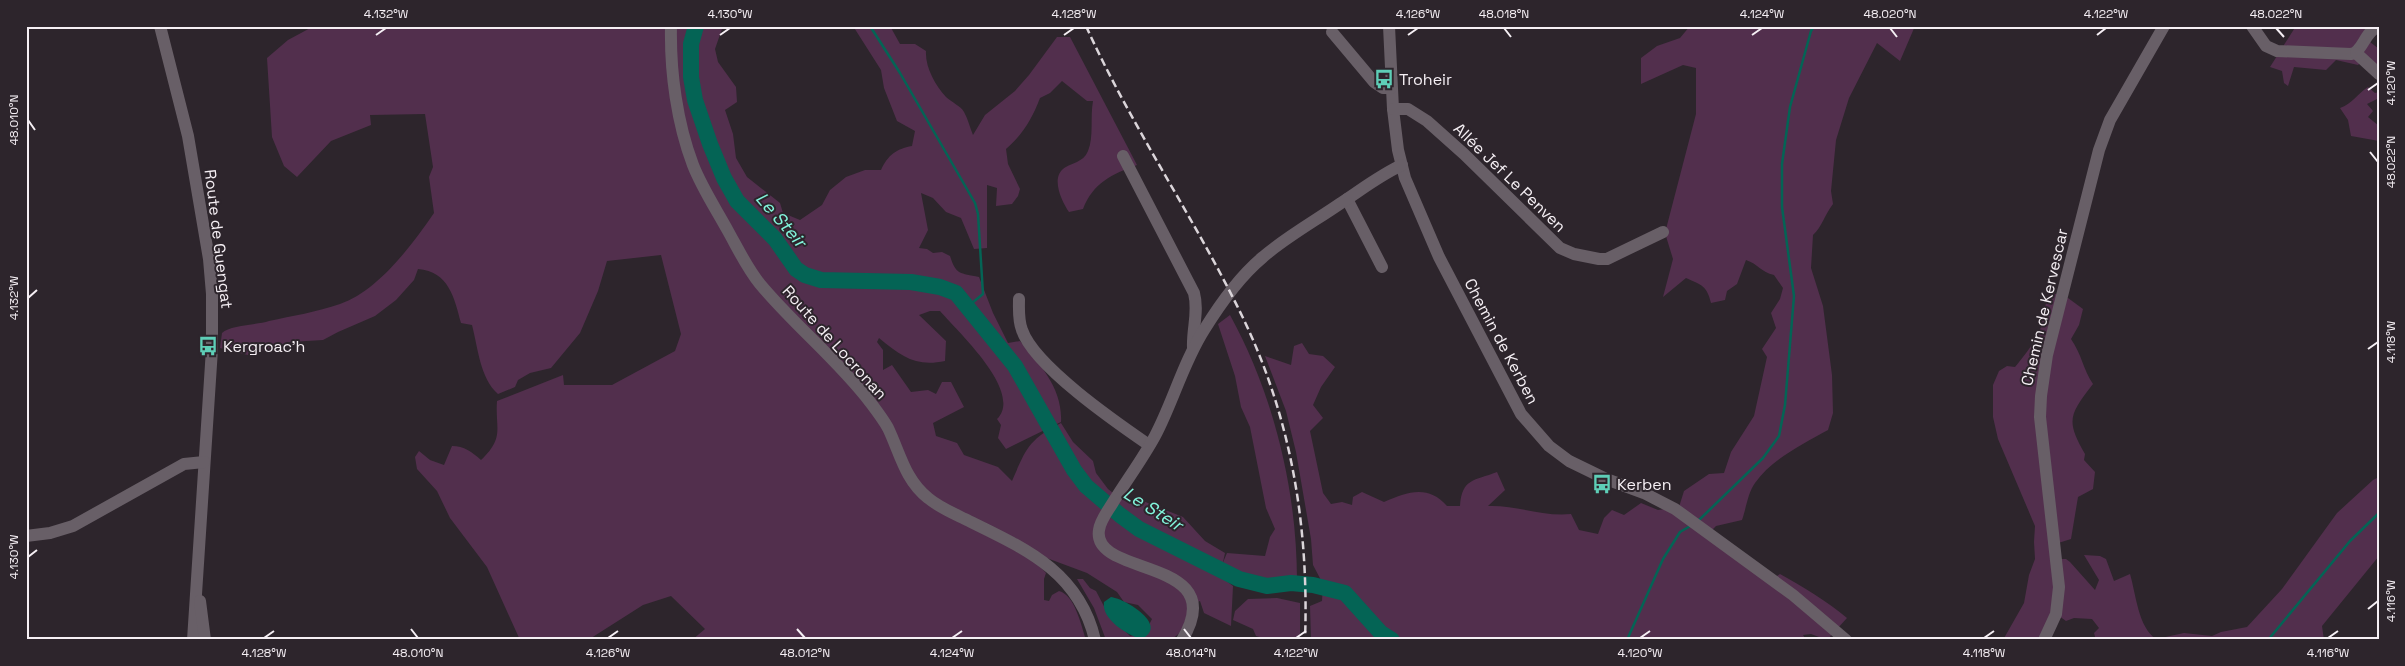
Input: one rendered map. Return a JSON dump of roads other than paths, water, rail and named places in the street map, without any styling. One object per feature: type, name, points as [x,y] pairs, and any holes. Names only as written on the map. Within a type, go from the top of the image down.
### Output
[{"type":"street","name":"Route de Guengat","points":[[160,26],[188,136],[209,268],[212,349],[195,585],[193,640]]},
{"type":"street","name":"Route de Locronan","points":[[671,26],[672,64],[690,157],[707,194],[750,271],[760,284],[827,352],[870,402],[887,427],[906,472],[920,490],[939,506],[1016,544],[1054,569],[1074,593],[1095,637]]},
{"type":"street","name":"Chemin de Kerben","points":[[1389,26],[1391,88],[1402,165],[1419,213],[1446,272],[1478,328],[1516,406],[1544,441],[1559,454],[1583,469],[1644,493],[1680,512],[1793,595],[1846,640]]},
{"type":"street","name":"Chemin de Kervescar","points":[[2044,640],[2056,614],[2059,586],[2040,417],[2047,355],[2093,169],[2104,135],[2164,26]]},
{"type":"street","points":[[2252,26],[2266,46],[2276,51],[2351,54],[2356,53],[2368,34],[2379,26]]},
{"type":"street","points":[[1332,32],[1374,82],[1383,88],[1391,88]]},
{"type":"street","points":[[2356,53],[2379,74]]},
{"type":"street","name":"Allée Jef Le Penven","points":[[1393,109],[1408,109],[1427,122],[1567,251],[1599,259],[1607,259],[1663,232]]},
{"type":"street","points":[[1123,156],[1194,293],[1197,309],[1192,334],[1193,349]]},
{"type":"street","points":[[1182,640],[1192,620],[1193,612],[1189,594],[1181,585],[1164,574],[1108,551],[1100,543],[1098,536],[1102,521],[1149,445],[1193,349],[1222,304],[1256,263],[1272,250],[1378,178],[1402,165]]},
{"type":"street","points":[[1348,199],[1382,266]]},
{"type":"street","points":[[1019,299],[1022,330],[1042,358],[1084,398],[1149,445]]},
{"type":"street","points":[[26,536],[50,533],[73,526],[184,464],[204,462]]},
{"type":"street","points":[[195,585],[199,593],[206,640]]},
{"type":"waterway","name":"Le Steir","points":[[696,26],[691,44],[691,77],[695,100],[710,144],[724,178],[737,201],[775,239],[796,269],[805,275],[821,280],[911,282],[940,287],[956,293],[1015,366],[1074,470],[1086,486],[1120,515],[1139,529],[1239,579],[1267,586],[1291,583],[1313,585],[1345,593],[1381,633],[1392,640]]},
{"type":"waterway","name":"Le Steir","points":[[870,26],[900,73],[975,203],[978,214],[983,294],[967,307]]},
{"type":"waterway","points":[[1698,521],[1763,458],[1779,436],[1785,405],[1794,296],[1782,207],[1782,164],[1790,107],[1814,26]]},
{"type":"waterway","points":[[2268,640],[2350,541],[2379,513]]},
{"type":"waterway","points":[[1627,640],[1663,559],[1680,532],[1692,525]]},
{"type":"railway","points":[[1086,26],[1123,101],[1206,246],[1261,358],[1285,436],[1294,476],[1304,557],[1305,640]]},
{"type":"place","name":"Troheir","points":[[1384,79]]},
{"type":"place","name":"Kergroac'h","points":[[208,346]]},
{"type":"place","name":"Kerben","points":[[1602,484]]}]
